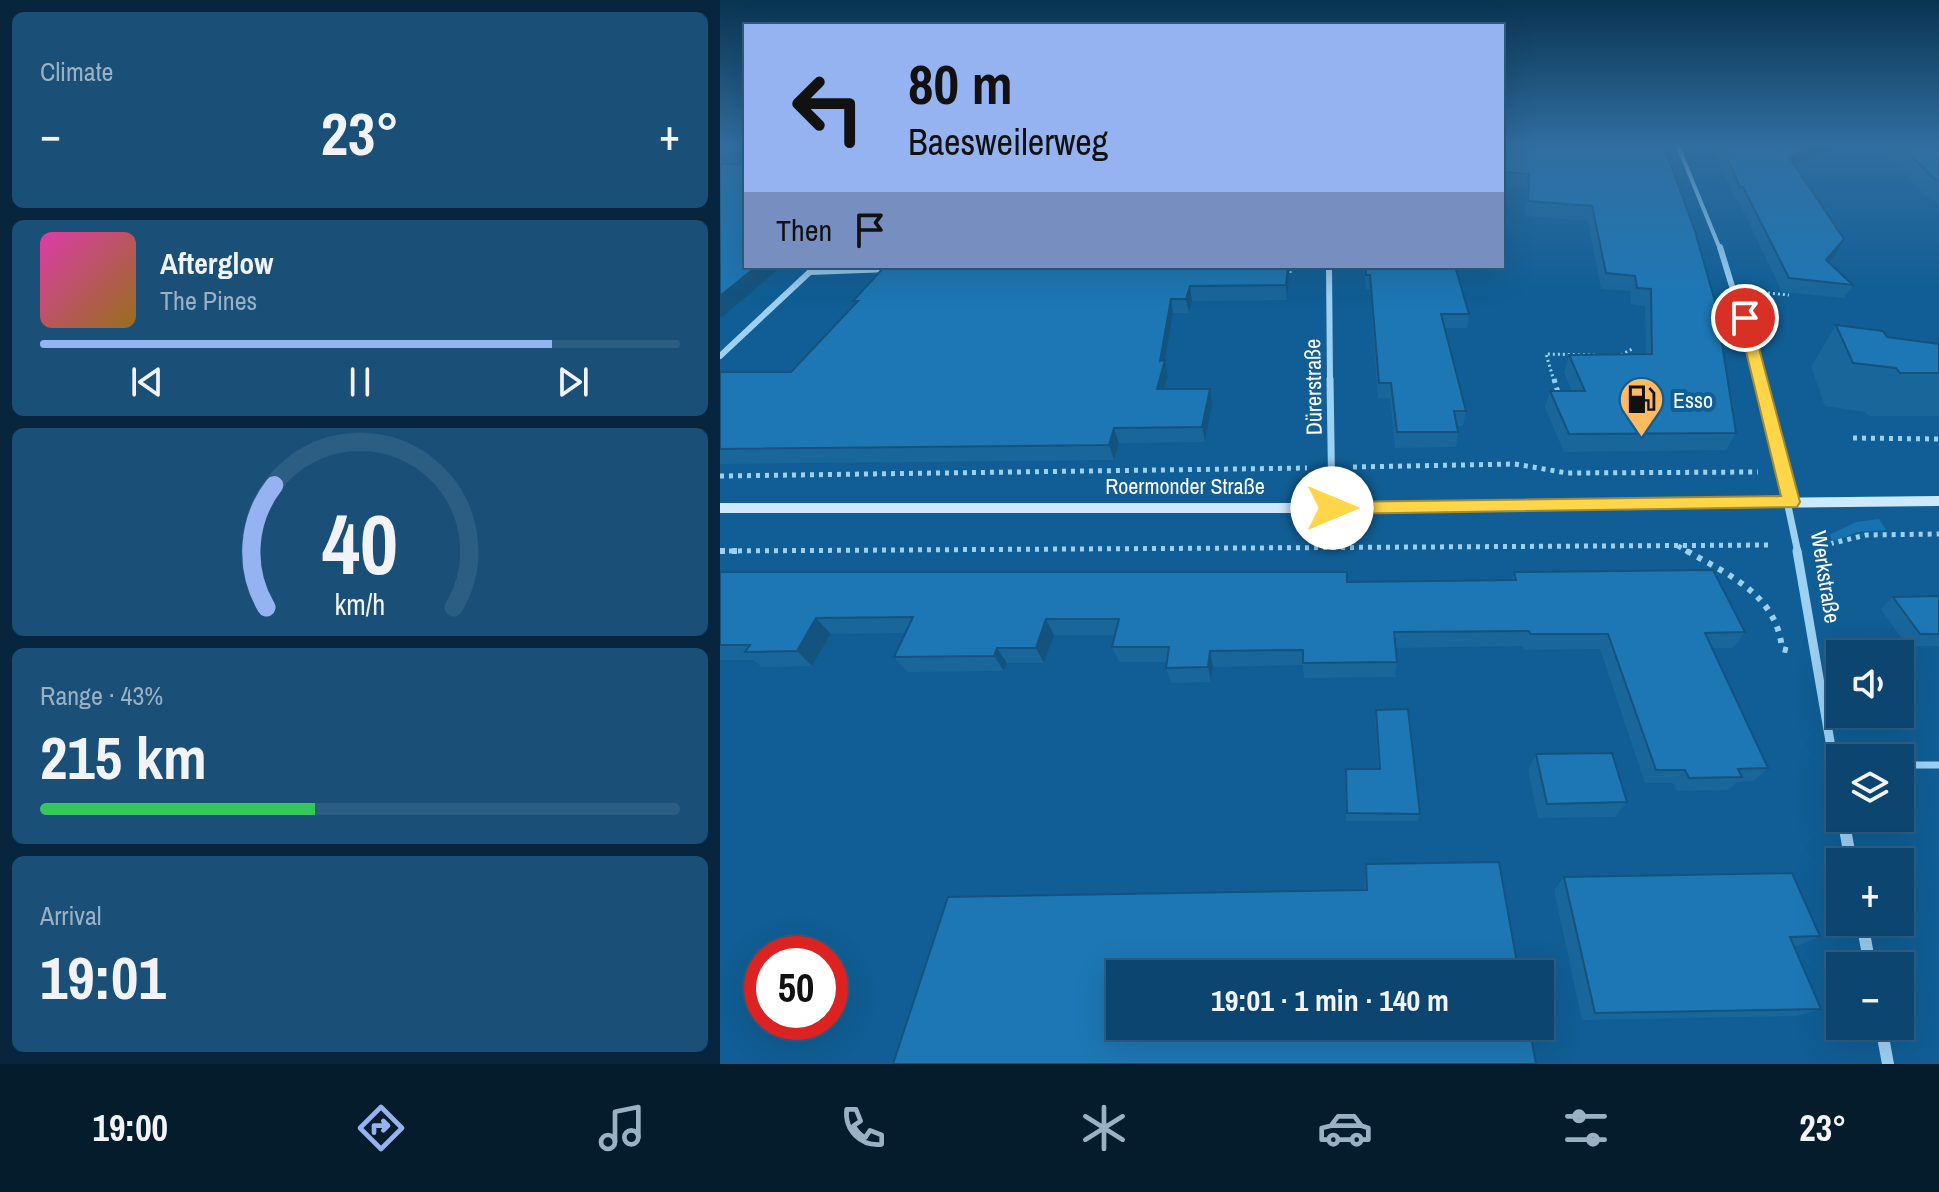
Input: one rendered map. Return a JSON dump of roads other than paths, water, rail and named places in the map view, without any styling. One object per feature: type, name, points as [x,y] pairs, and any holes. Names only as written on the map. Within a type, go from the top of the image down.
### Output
[{"type":"main road","name":"Roermonder Straße","points":[[720,508],[1332,508],[1939,501]]},
{"type":"street","name":"Werkstraße","points":[[1702,196],[1740,298],[1791,502],[1830,744]]},
{"type":"street","points":[[720,356],[814,268]]},
{"type":"street","name":"Dürerstraße","points":[[1329,268],[1332,508]]},
{"type":"street","points":[[810,272],[899,269]]},
{"type":"street","points":[[1884,1040],[1888,1064]]},
{"type":"lane","points":[[1914,765],[1939,765]]},
{"type":"place","name":"Esso","points":[[1642,439]]}]
